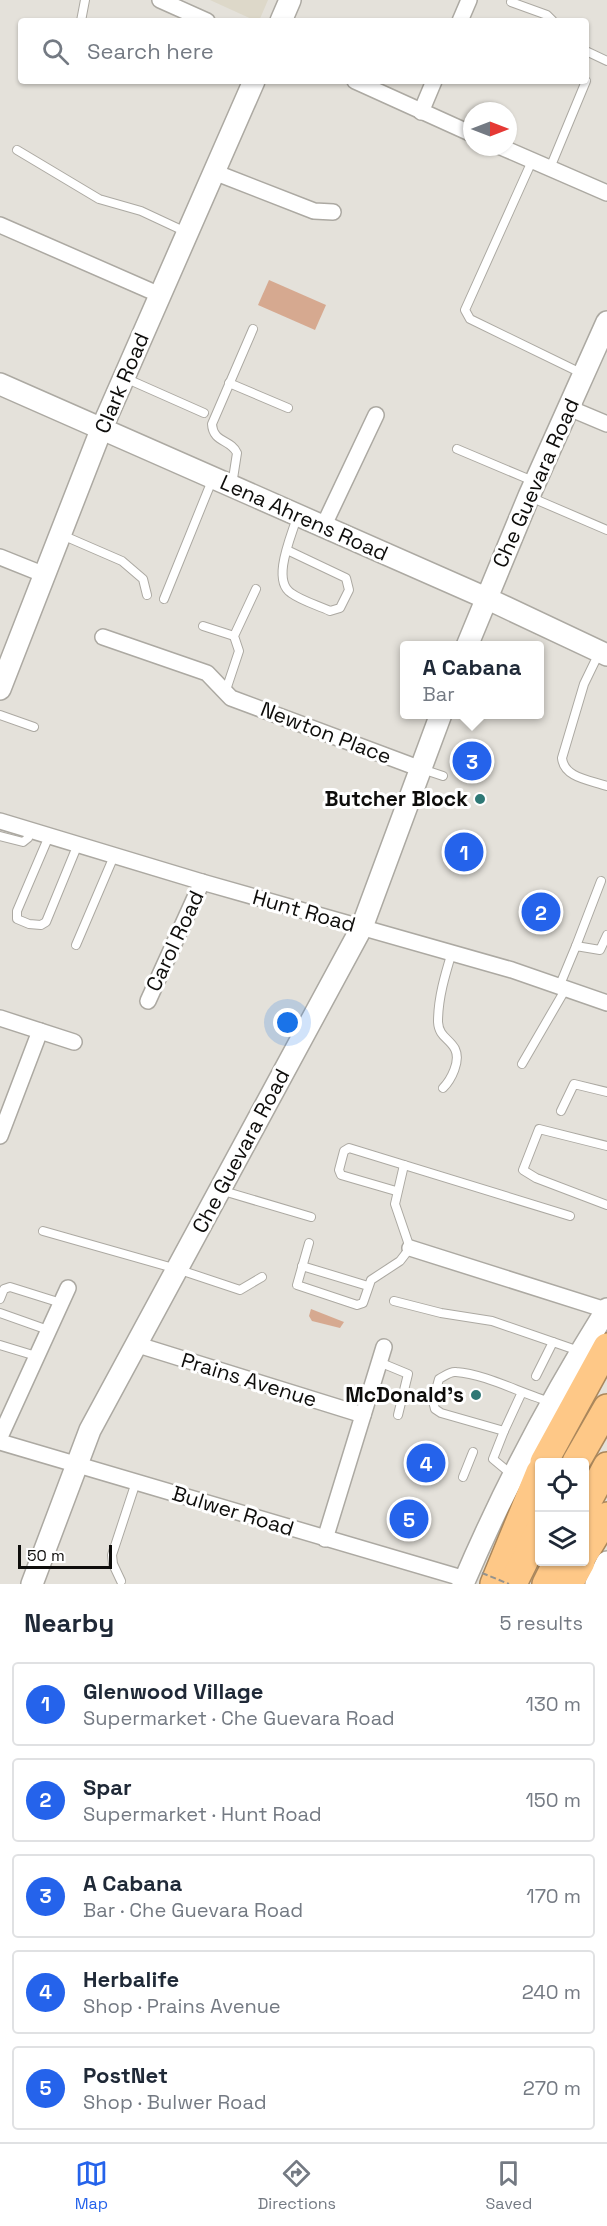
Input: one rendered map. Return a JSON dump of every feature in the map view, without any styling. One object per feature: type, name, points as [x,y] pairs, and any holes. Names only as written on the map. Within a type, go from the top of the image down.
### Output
[{"type":"highway","points":[[546,1458],[607,1347]]},
{"type":"highway","points":[[578,1458],[607,1408]]},
{"type":"highway","points":[[589,1500],[607,1466]]},
{"type":"highway","points":[[476,1580],[535,1480]]},
{"type":"highway","points":[[589,1547],[607,1516]]},
{"type":"highway","points":[[511,1584],[535,1538]]},
{"type":"highway","points":[[546,1584],[555,1566]]},
{"type":"highway","points":[[569,1584],[579,1566]]},
{"type":"main road","points":[[282,18],[290,0]]},
{"type":"main road","name":"Clark Road","points":[[0,689],[6,656],[45,575],[101,429],[253,84]]},
{"type":"main road","name":"Che Guevara Road","points":[[469,641],[532,489],[607,322]]},
{"type":"main road","name":"Lena Ahrens Road","points":[[0,384],[486,598],[603,653]]},
{"type":"main road","name":"Che Guevara Road","points":[[35,1581],[90,1430],[362,927],[439,719]]},
{"type":"main road","points":[[476,1580],[513,1475],[580,1351],[607,1310]]},
{"type":"main road","points":[[596,1584],[607,1562]]},
{"type":"street","points":[[160,0],[200,18]]},
{"type":"street","points":[[461,18],[469,0]]},
{"type":"street","points":[[360,84],[463,130]]},
{"type":"street","points":[[421,112],[433,84]]},
{"type":"street","points":[[517,154],[607,193]]},
{"type":"street","points":[[214,172],[314,211],[333,212]]},
{"type":"street","points":[[0,225],[160,295]]},
{"type":"street","points":[[569,408],[607,424]]},
{"type":"street","points":[[323,527],[376,415]]},
{"type":"street","points":[[0,557],[45,575]]},
{"type":"street","points":[[103,637],[207,673],[228,696]]},
{"type":"street","name":"Newton Place","points":[[228,696],[421,769]]},
{"type":"street","name":"Hunt Road","points":[[0,821],[202,882],[452,952],[607,1003]]},
{"type":"street","name":"Carol Road","points":[[148,1000],[202,882]]},
{"type":"street","points":[[0,1018],[74,1042]]},
{"type":"street","points":[[0,1136],[40,1031]]},
{"type":"street","points":[[410,1248],[607,1310]]},
{"type":"street","points":[[0,1437],[68,1288]]},
{"type":"street","name":"Prains Avenue","points":[[135,1344],[363,1415]]},
{"type":"street","points":[[324,1539],[384,1347]]},
{"type":"street","name":"Bulwer Road","points":[[0,1442],[324,1539],[476,1580]]},
{"type":"lane","points":[[82,18],[85,0]]},
{"type":"lane","points":[[511,2],[550,18]]},
{"type":"lane","points":[[589,52],[607,61]]},
{"type":"lane","points":[[549,168],[585,84]]},
{"type":"lane","points":[[17,150],[99,199],[141,211],[188,232]]},
{"type":"lane","points":[[532,161],[465,310],[467,316],[479,324],[584,374]]},
{"type":"lane","points":[[164,599],[237,453],[235,449],[217,438],[212,424],[253,329]]},
{"type":"lane","points":[[123,377],[204,413]]},
{"type":"lane","points":[[229,383],[288,408]]},
{"type":"lane","points":[[457,449],[607,530]]},
{"type":"lane","points":[[287,550],[346,578],[349,590],[340,608],[330,611],[287,590],[281,576],[287,550],[298,515]]},
{"type":"lane","points":[[60,535],[122,561],[143,579],[147,595]]},
{"type":"lane","points":[[228,696],[239,651],[234,636],[256,589]]},
{"type":"lane","points":[[203,626],[234,636]]},
{"type":"lane","points":[[603,653],[584,684],[562,758],[563,767],[570,774],[607,786]]},
{"type":"lane","points":[[0,715],[34,727]]},
{"type":"lane","points":[[421,769],[443,776]]},
{"type":"lane","points":[[0,836],[23,842],[32,830]]},
{"type":"lane","points":[[49,836],[17,911],[17,919],[29,924],[41,925],[45,922],[78,844]]},
{"type":"lane","points":[[76,945],[114,856]]},
{"type":"lane","points":[[522,1064],[562,988],[601,881]]},
{"type":"lane","points":[[576,946],[600,950],[607,935]]},
{"type":"lane","points":[[443,1088],[450,1081],[456,1057],[454,1047],[442,1036],[439,1027],[440,994],[452,952]]},
{"type":"lane","points":[[561,1111],[574,1084],[607,1092]]},
{"type":"lane","points":[[607,1146],[539,1129],[523,1170],[536,1178],[607,1205]]},
{"type":"lane","points":[[396,1191],[341,1175],[339,1170],[344,1151],[349,1148],[570,1216]]},
{"type":"lane","points":[[309,1243],[297,1282],[299,1288],[357,1305],[363,1303],[368,1286],[374,1277],[404,1258],[410,1248],[396,1211],[396,1191],[404,1165]]},
{"type":"lane","points":[[220,1190],[311,1217]]},
{"type":"lane","points":[[43,1231],[177,1269],[240,1290],[262,1277]]},
{"type":"lane","points":[[302,1266],[368,1286]]},
{"type":"lane","points":[[0,1299],[4,1289],[10,1287],[61,1304]]},
{"type":"lane","points":[[394,1301],[441,1313],[492,1321],[580,1351]]},
{"type":"lane","points":[[0,1313],[48,1330]]},
{"type":"lane","points":[[536,1376],[553,1342]]},
{"type":"lane","points":[[0,1345],[36,1356]]},
{"type":"lane","points":[[379,1362],[408,1374],[398,1415]]},
{"type":"lane","points":[[504,1431],[435,1409],[433,1401],[439,1379],[449,1372],[457,1372],[552,1402]]},
{"type":"lane","points":[[513,1475],[493,1459],[522,1392]]},
{"type":"lane","points":[[464,1477],[473,1452]]},
{"type":"lane","points":[[122,1581],[113,1564],[112,1555],[136,1482]]},
{"type":"path","points":[[476,1580],[511,1584]]},
{"type":"shaded area","points":[[210,0],[268,0],[260,18],[249,18]]},
{"type":"shaded area","points":[[269,280],[326,305],[315,330],[258,305]]},
{"type":"shaded area","points":[[311,1309],[344,1322],[340,1328],[312,1321],[309,1316]]},
{"type":"place","name":"A Cabana","points":[[472,761]]},
{"type":"place","name":"Butcher Block","points":[[480,799]]},
{"type":"place","name":"Glenwood Village","points":[[464,852]]},
{"type":"place","name":"Spar","points":[[541,912]]},
{"type":"place","name":"McDonald's","points":[[476,1395]]},
{"type":"place","name":"Herbalife","points":[[426,1463]]},
{"type":"place","name":"PostNet","points":[[409,1519]]}]
